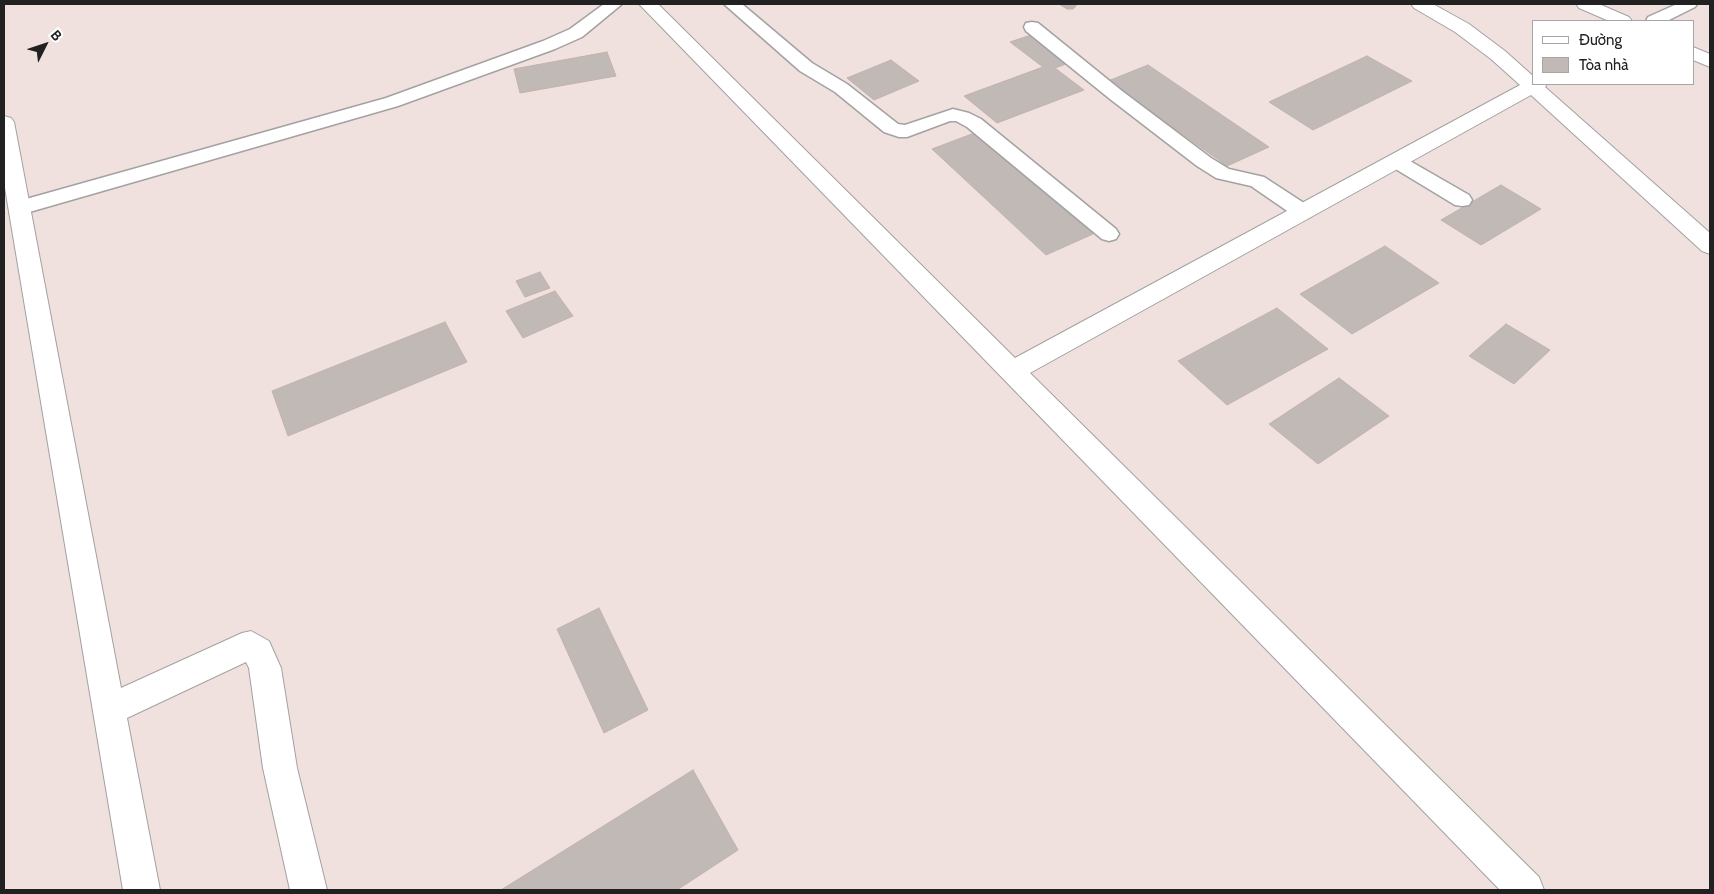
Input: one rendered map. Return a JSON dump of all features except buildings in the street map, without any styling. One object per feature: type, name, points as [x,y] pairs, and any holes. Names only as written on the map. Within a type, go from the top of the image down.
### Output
[{"type":"street","points":[[648,4],[1526,890]]},
{"type":"street","points":[[1420,4],[1462,28],[1532,83]]},
{"type":"street","points":[[1586,4],[1621,20]]},
{"type":"street","points":[[1694,53],[1710,61]]},
{"type":"street","points":[[1012,371],[1534,85],[1710,246]]},
{"type":"street","points":[[4,122],[141,890]]},
{"type":"street","points":[[109,710],[242,648],[251,646],[258,652],[264,668],[280,768],[309,890]]},
{"type":"lane","points":[[19,208],[392,102],[556,42],[576,33],[614,4]]},
{"type":"lane","points":[[732,4],[806,67],[841,88],[891,128],[907,131],[952,115],[962,117],[974,124],[1109,234]]},
{"type":"lane","points":[[1656,20],[1689,4]]},
{"type":"lane","points":[[1032,27],[1116,95],[1204,162],[1223,174],[1257,181],[1303,212]]},
{"type":"lane","points":[[1396,161],[1462,200]]},
{"type":"shaded area","points":[[4,4],[1710,4],[1710,890],[4,890]]}]
